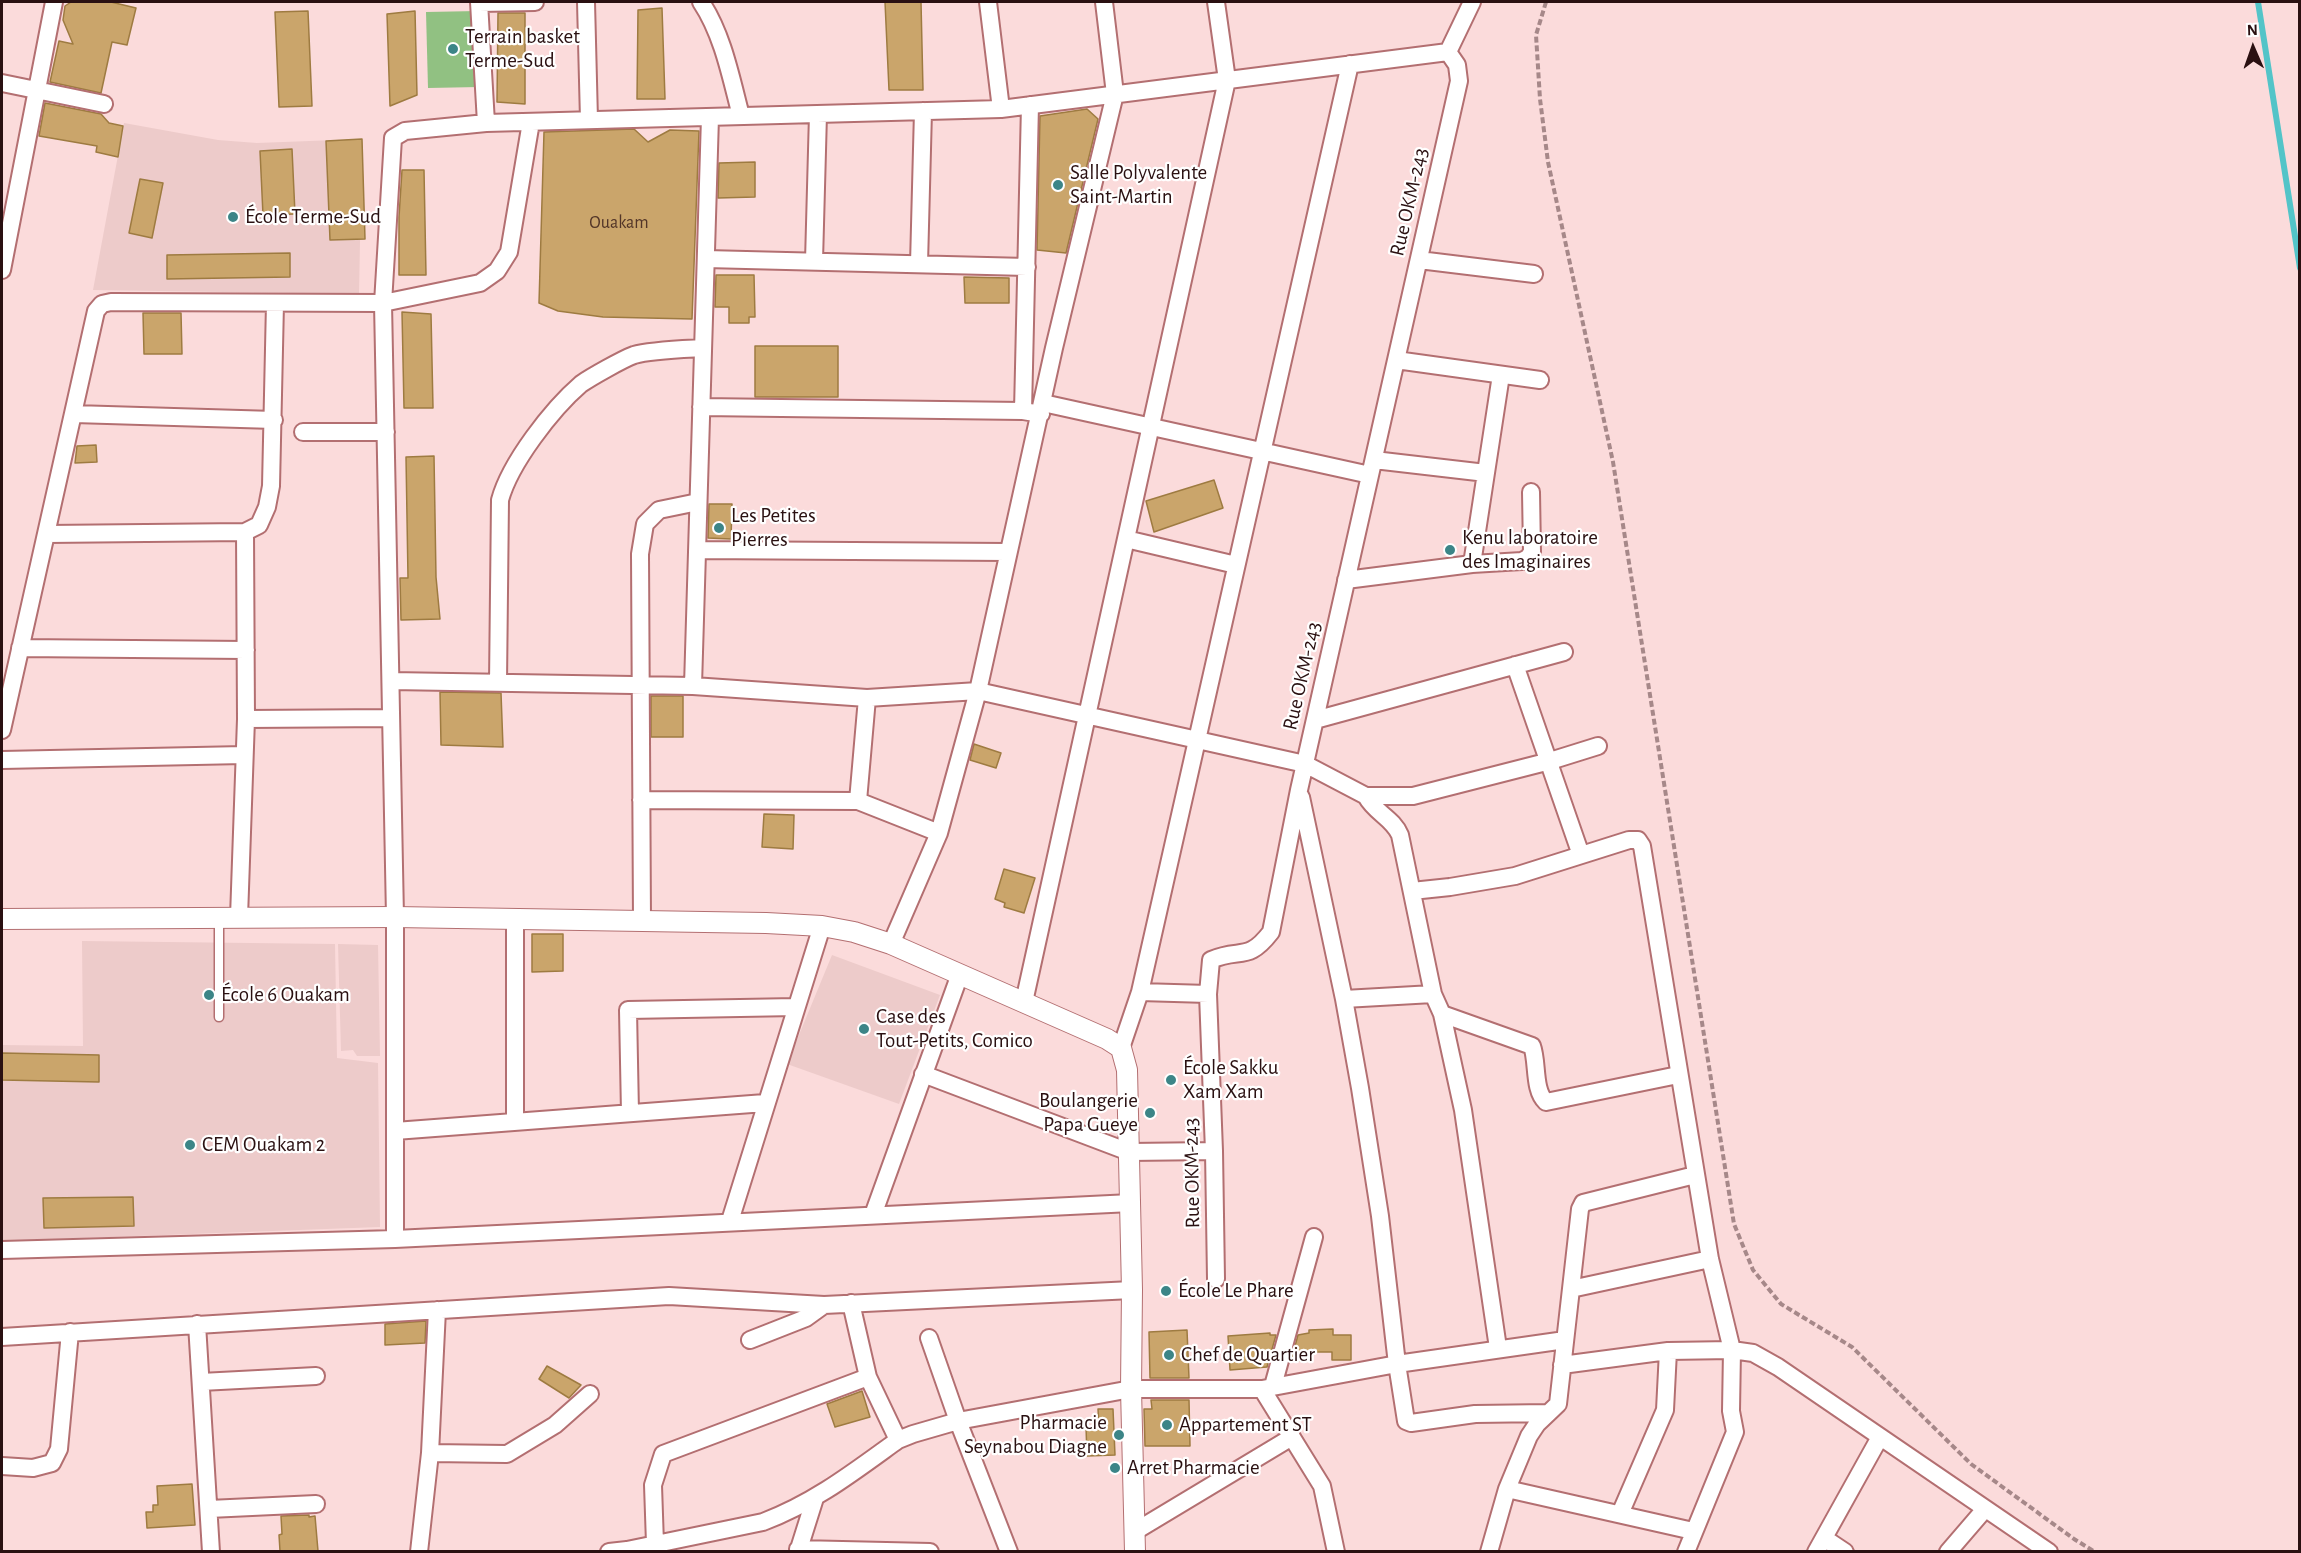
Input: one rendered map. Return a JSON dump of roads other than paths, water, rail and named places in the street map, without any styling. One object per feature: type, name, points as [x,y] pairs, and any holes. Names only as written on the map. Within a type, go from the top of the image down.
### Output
[{"type":"street","points":[[2,264],[54,2]]},
{"type":"street","points":[[486,123],[479,2],[536,2]]},
{"type":"street","points":[[586,2],[589,120]]},
{"type":"street","points":[[701,2],[718,35],[741,116]]},
{"type":"street","points":[[988,2],[1001,109]]},
{"type":"street","points":[[891,944],[939,833],[978,691],[1008,552],[1115,94],[1104,2]]},
{"type":"street","points":[[1024,1002],[1227,80],[1216,2]]},
{"type":"street","points":[[395,1239],[395,917],[383,303],[393,138],[405,131],[486,123],[1001,109],[1448,52],[1472,2]]},
{"type":"street","name":"Rue OKM-243","points":[[1216,1279],[1208,994],[1211,960],[1225,954],[1243,955],[1260,947],[1271,932],[1299,790],[1459,81],[1457,65],[1448,52]]},
{"type":"street","points":[[1134,1542],[1131,1203],[1126,1070],[1121,1048],[1140,992],[1350,64]]},
{"type":"street","points":[[2,83],[104,104]]},
{"type":"street","points":[[1023,411],[1030,105]]},
{"type":"street","points":[[919,264],[923,111]]},
{"type":"street","points":[[814,261],[818,114]]},
{"type":"street","points":[[693,686],[710,117]]},
{"type":"street","points":[[2,730],[96,310],[102,304],[111,302],[383,303],[480,283],[497,271],[509,252],[531,122]]},
{"type":"street","points":[[706,259],[1027,267]]},
{"type":"street","points":[[1419,260],[1534,274]]},
{"type":"street","points":[[46,534],[245,532],[259,525],[267,507],[271,486],[275,303]]},
{"type":"street","points":[[498,683],[500,500],[508,476],[534,437],[583,383],[634,355],[703,348]]},
{"type":"street","points":[[1396,360],[1540,380]]},
{"type":"street","points":[[1472,564],[1501,375]]},
{"type":"street","points":[[701,407],[1023,411],[1042,408],[1151,426],[1262,451],[1372,468],[1485,473]]},
{"type":"street","points":[[74,414],[274,420]]},
{"type":"street","points":[[303,432],[386,432]]},
{"type":"street","points":[[1346,580],[1472,564],[1522,561],[1532,552],[1531,492]]},
{"type":"street","points":[[642,921],[640,554],[645,524],[659,510],[698,502]]},
{"type":"street","points":[[239,916],[246,719],[245,532]]},
{"type":"street","points":[[1126,539],[1236,565]]},
{"type":"street","points":[[697,550],[1008,552]]},
{"type":"street","points":[[21,648],[246,650]]},
{"type":"street","points":[[1315,720],[1564,652]]},
{"type":"street","points":[[1515,665],[1581,855]]},
{"type":"street","points":[[390,681],[693,686],[867,698],[978,691],[1305,764],[1366,796],[1413,796],[1550,761],[1598,746]]},
{"type":"street","points":[[858,801],[867,698]]},
{"type":"street","points":[[246,719],[391,718]]},
{"type":"street","points":[[2,759],[244,755]]},
{"type":"street","points":[[1299,790],[1344,999],[1380,1216],[1406,1422],[1475,1414],[1548,1413]]},
{"type":"street","points":[[1366,796],[1372,807],[1396,824],[1400,834],[1433,994],[1442,1014],[1463,1110],[1498,1348]]},
{"type":"street","points":[[641,800],[858,801],[939,833]]},
{"type":"street","points":[[1412,891],[1515,876],[1629,840],[1638,840],[1642,846],[1695,1175],[1710,1259],[1732,1350],[1731,1411],[1735,1432],[1686,1551]]},
{"type":"street","points":[[2,919],[395,917],[766,923],[822,926],[854,932],[891,944],[1107,1039],[1121,1048]]},
{"type":"street","points":[[515,919],[515,1122]]},
{"type":"street","points":[[729,1221],[822,926]]},
{"type":"street","points":[[873,1215],[960,974]]},
{"type":"street","points":[[1140,992],[1208,994]]},
{"type":"street","points":[[1344,999],[1433,994]]},
{"type":"street","points":[[630,1113],[628,1010],[796,1007]]},
{"type":"street","points":[[1442,1014],[1532,1046],[1540,1091],[1546,1102],[1678,1075]]},
{"type":"street","points":[[924,1074],[1129,1152],[1214,1151]]},
{"type":"street","points":[[395,1131],[765,1103]]},
{"type":"street","points":[[1489,1551],[1507,1489],[1529,1436],[1537,1424],[1558,1404],[1580,1209],[1583,1203],[1695,1175]]},
{"type":"street","points":[[2,1250],[395,1239],[1131,1203]]},
{"type":"street","points":[[1314,1237],[1267,1388],[1292,1437],[1322,1486],[1336,1551]]},
{"type":"street","points":[[1571,1288],[1710,1259]]},
{"type":"street","points":[[2,1337],[669,1296],[824,1305],[1132,1290]]},
{"type":"street","points":[[851,1303],[868,1377],[898,1440]]},
{"type":"street","points":[[750,1340],[806,1318],[824,1305]]},
{"type":"street","points":[[419,1551],[430,1453],[437,1310]]},
{"type":"street","points":[[197,1324],[211,1551]]},
{"type":"street","points":[[2,1466],[33,1467],[52,1463],[59,1449],[70,1332]]},
{"type":"street","points":[[929,1338],[958,1421],[1009,1551]]},
{"type":"street","points":[[609,1551],[627,1551],[764,1522],[815,1498],[898,1440],[958,1421],[1131,1389],[1267,1388],[1397,1364],[1565,1340]]},
{"type":"street","points":[[1562,1365],[1668,1351],[1732,1350],[1753,1353],[1778,1367],[2049,1551]]},
{"type":"street","points":[[1620,1514],[1665,1410],[1668,1351]]},
{"type":"street","points":[[201,1382],[316,1376]]},
{"type":"street","points":[[655,1544],[653,1485],[663,1454],[868,1377]]},
{"type":"street","points":[[430,1453],[507,1454],[555,1425],[590,1394]]},
{"type":"street","points":[[1134,1542],[1292,1437]]},
{"type":"street","points":[[1845,1551],[1820,1545],[1880,1437]]},
{"type":"street","points":[[1507,1489],[1694,1531]]},
{"type":"street","points":[[815,1498],[798,1550],[930,1551]]},
{"type":"street","points":[[209,1509],[316,1504]]},
{"type":"street","points":[[1948,1551],[1985,1509]]},
{"type":"lane","points":[[219,917],[219,1017]]},
{"type":"waterway","points":[[2258,2],[2300,268]]},
{"type":"place","name":"Terrain basket Terme-Sud","points":[[453,49]]},
{"type":"place","name":"Salle Polyvalente Saint-Martin","points":[[1058,185]]},
{"type":"place","name":"École Terme-Sud","points":[[233,217]]},
{"type":"place","name":"Les Petites Pierres","points":[[719,528]]},
{"type":"place","name":"Kenu laboratoire des Imaginaires","points":[[1450,550]]},
{"type":"place","name":"École 6 Ouakam","points":[[209,995]]},
{"type":"place","name":"Case des Tout-Petits, Comico","points":[[864,1029]]},
{"type":"place","name":"École Sakku Xam Xam","points":[[1171,1080]]},
{"type":"place","name":"Boulangerie Papa Gueye","points":[[1150,1113]]},
{"type":"place","name":"CEM Ouakam 2","points":[[190,1145]]},
{"type":"place","name":"École Le Phare","points":[[1166,1291]]},
{"type":"place","name":"Chef de Quartier","points":[[1169,1355]]},
{"type":"place","name":"Appartement ST","points":[[1167,1425]]},
{"type":"place","name":"Pharmacie Seynabou Diagne","points":[[1119,1435]]},
{"type":"place","name":"Arret Pharmacie","points":[[1115,1468]]}]
